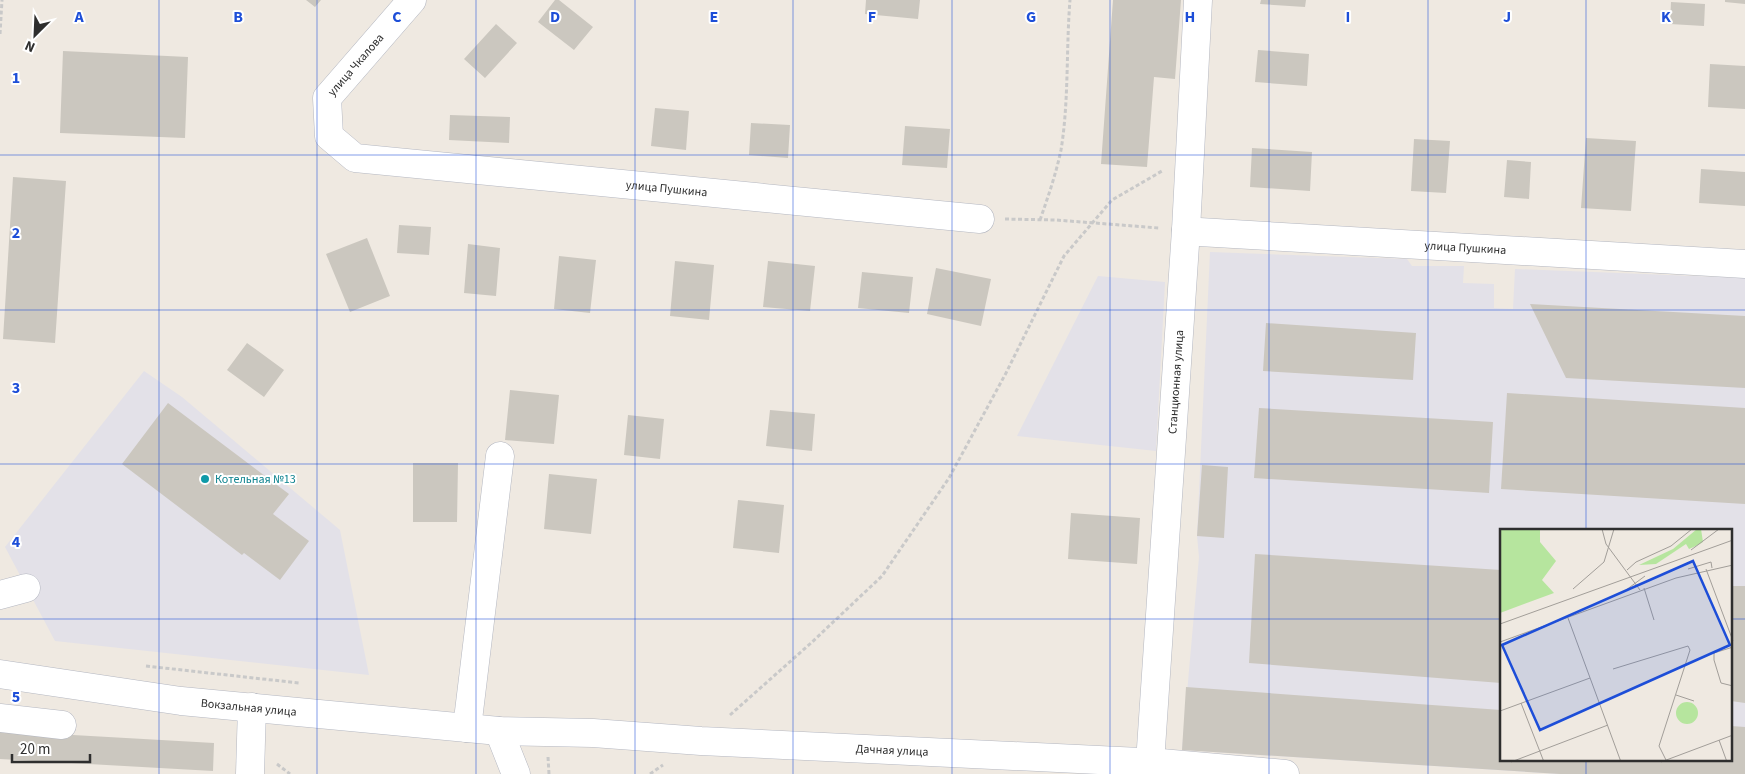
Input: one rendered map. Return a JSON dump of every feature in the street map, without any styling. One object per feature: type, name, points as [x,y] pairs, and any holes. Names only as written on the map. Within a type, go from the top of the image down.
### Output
[{"type":"street","name":"улица Чкалова","points":[[355,158],[329,136],[327,98],[412,0]]},
{"type":"street","name":"Станционная улица","points":[[1150,763],[1186,230],[1198,0]]},
{"type":"street","name":"улица Пушкина","points":[[355,158],[980,219]]},
{"type":"street","name":"улица Пушкина","points":[[1186,230],[1745,264]]},
{"type":"street","points":[[467,728],[500,456]]},
{"type":"street","points":[[0,595],[26,588]]},
{"type":"street","name":"Вокзальная улица","points":[[0,674],[181,701],[499,732]]},
{"type":"street","points":[[250,774],[252,707]]},
{"type":"street","points":[[0,718],[62,725]]},
{"type":"street","name":"Дачная улица","points":[[499,732],[621,735],[701,741],[1150,763],[1285,774]]},
{"type":"street","points":[[499,732],[516,774]]},
{"type":"path","points":[[0,34],[2,0]]},
{"type":"path","points":[[1040,220],[1054,180],[1061,149],[1066,97],[1070,0]]},
{"type":"path","points":[[701,741],[811,644],[882,576],[949,478],[1006,372],[1064,256],[1112,200],[1190,154]]},
{"type":"path","points":[[980,219],[1040,220],[1186,230]]},
{"type":"path","points":[[650,774],[664,764]]},
{"type":"shaded area","points":[[1210,252],[1407,259],[1412,266],[1464,266],[1463,283],[1494,284],[1494,308],[1513,309],[1515,269],[1745,278],[1745,774],[1560,774],[1182,750],[1199,557],[1197,536]]},
{"type":"shaded area","points":[[1098,276],[1165,282],[1156,451],[1017,436]]},
{"type":"shaded area","points":[[144,371],[182,397],[340,530],[369,675],[55,641],[5,547]]},
{"type":"building","points":[[306,0],[321,0],[315,7]]},
{"type":"building","points":[[555,0],[559,0],[593,27],[574,50],[538,22]]},
{"type":"building","points":[[866,0],[920,0],[918,19],[865,14]]},
{"type":"building","points":[[1113,0],[1181,0],[1175,79],[1154,77],[1147,167],[1101,164]]},
{"type":"building","points":[[1261,0],[1306,0],[1305,7],[1260,4]]},
{"type":"building","points":[[1725,0],[1745,0],[1745,4],[1725,2]]},
{"type":"building","points":[[1671,2],[1705,4],[1704,26],[1670,24]]},
{"type":"building","points":[[496,24],[517,43],[485,78],[464,59]]},
{"type":"building","points":[[1258,50],[1309,54],[1307,86],[1255,82]]},
{"type":"building","points":[[63,51],[188,57],[185,138],[60,133]]},
{"type":"building","points":[[1710,64],[1745,66],[1745,109],[1708,107]]},
{"type":"building","points":[[655,108],[689,111],[686,150],[651,146]]},
{"type":"building","points":[[450,115],[510,117],[509,143],[449,140]]},
{"type":"building","points":[[751,123],[790,125],[788,158],[749,155]]},
{"type":"building","points":[[905,126],[950,129],[947,168],[902,165]]},
{"type":"building","points":[[1586,138],[1636,141],[1631,211],[1581,208]]},
{"type":"building","points":[[1414,139],[1450,141],[1446,193],[1411,191]]},
{"type":"building","points":[[1252,148],[1312,152],[1310,191],[1250,187]]},
{"type":"building","points":[[1507,160],[1531,162],[1529,199],[1504,197]]},
{"type":"building","points":[[1701,169],[1745,172],[1745,206],[1699,203]]},
{"type":"building","points":[[13,177],[66,181],[55,343],[3,339]]},
{"type":"building","points":[[399,225],[431,227],[429,255],[397,253]]},
{"type":"building","points":[[367,238],[390,296],[350,312],[326,254]]},
{"type":"building","points":[[468,244],[500,248],[496,296],[464,293]]},
{"type":"building","points":[[559,256],[596,260],[590,313],[554,309]]},
{"type":"building","points":[[675,261],[714,265],[709,320],[670,316]]},
{"type":"building","points":[[768,261],[815,266],[810,311],[763,307]]},
{"type":"building","points":[[936,268],[991,279],[981,326],[927,314]]},
{"type":"building","points":[[862,272],[913,277],[909,313],[858,308]]},
{"type":"building","points":[[1530,304],[1745,316],[1745,388],[1566,378]]},
{"type":"building","points":[[1266,323],[1416,333],[1413,380],[1263,371]]},
{"type":"building","points":[[247,343],[284,370],[264,397],[227,370]]},
{"type":"building","points":[[510,390],[559,395],[554,444],[505,440]]},
{"type":"building","points":[[1507,393],[1745,408],[1745,504],[1501,489]]},
{"type":"building","name":"Котельная №13","points":[[168,403],[289,494],[273,514],[309,541],[280,580],[244,553],[242,555],[122,464]]},
{"type":"building","points":[[1259,408],[1493,422],[1489,493],[1254,478]]},
{"type":"building","points":[[770,410],[815,414],[812,451],[766,446]]},
{"type":"building","points":[[628,415],[664,419],[660,459],[624,455]]},
{"type":"building","points":[[413,463],[458,463],[457,522],[413,522]]},
{"type":"building","points":[[1202,465],[1228,467],[1224,538],[1197,536]]},
{"type":"building","points":[[549,474],[597,479],[591,534],[544,529]]},
{"type":"building","points":[[738,500],[784,505],[779,553],[733,548]]},
{"type":"building","points":[[1071,513],[1140,518],[1137,564],[1068,559]]},
{"type":"building","points":[[1255,554],[1500,570],[1500,683],[1249,663]]},
{"type":"building","points":[[1732,586],[1745,586],[1745,703],[1732,701]]},
{"type":"building","points":[[1186,687],[1500,710],[1500,762],[1732,762],[1732,726],[1745,727],[1745,774],[1560,774],[1182,750]]},
{"type":"building","points":[[0,728],[73,731],[73,735],[214,743],[213,771],[0,759]]},
{"type":"place","name":"Котельная №13","points":[[205,479]]}]
